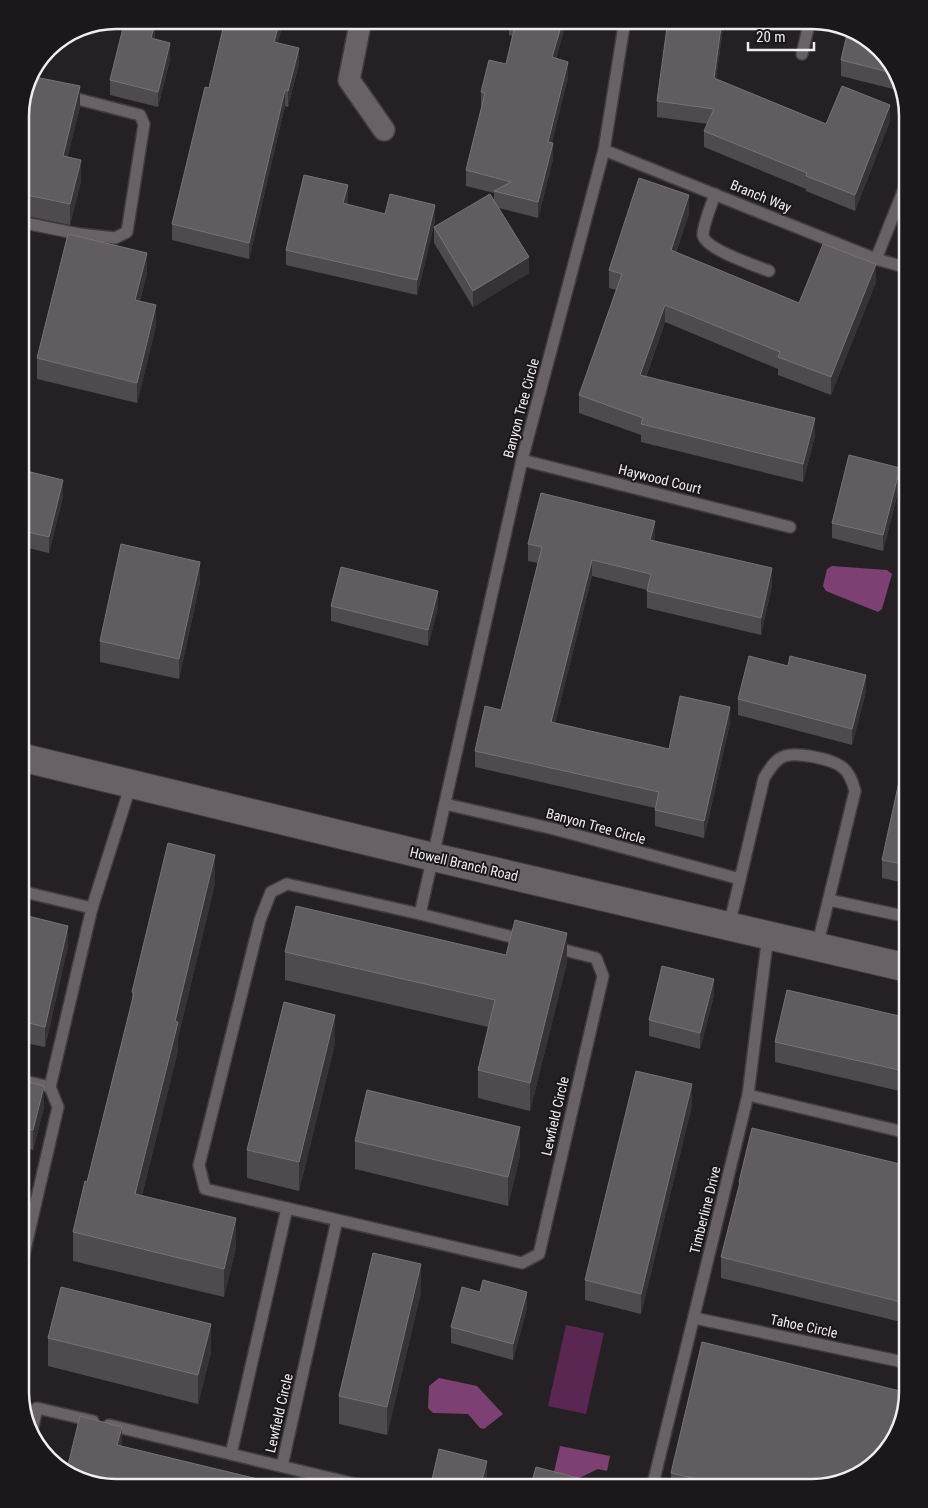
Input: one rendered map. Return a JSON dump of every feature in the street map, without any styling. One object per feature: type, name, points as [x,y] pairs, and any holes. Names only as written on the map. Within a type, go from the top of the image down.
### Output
[{"type":"main road","name":"Howell Branch Road","points":[[29,759],[433,857],[899,966]]},
{"type":"street","points":[[359,29],[349,80],[384,130]]},
{"type":"lane","name":"Banyon Tree Circle","points":[[433,857],[522,460],[604,150],[624,29]]},
{"type":"lane","points":[[802,54],[808,29]]},
{"type":"lane","points":[[29,224],[79,234],[115,238],[127,232],[144,124],[140,115],[56,94]]},
{"type":"lane","name":"Branch Way","points":[[604,150],[876,259],[899,265]]},
{"type":"lane","points":[[715,194],[703,236],[707,242],[715,248],[769,272]]},
{"type":"lane","points":[[876,259],[899,202]]},
{"type":"lane","name":"Haywood Court","points":[[522,460],[790,527]]},
{"type":"lane","points":[[729,926],[764,778],[774,763],[785,756],[799,755],[825,760],[842,767],[852,779],[855,791],[817,947]]},
{"type":"lane","points":[[29,1232],[58,1107],[50,1087],[92,908],[131,784]]},
{"type":"lane","name":"Banyon Tree Circle","points":[[444,804],[554,829],[740,879]]},
{"type":"lane","points":[[420,914],[433,857]]},
{"type":"lane","name":"Lewfield Circle","points":[[287,884],[420,914],[596,958],[603,976],[539,1254],[522,1263],[205,1189],[199,1165],[260,920],[271,892],[287,884]]},
{"type":"lane","points":[[29,893],[92,908]]},
{"type":"lane","points":[[829,900],[899,915]]},
{"type":"lane","name":"Timberline Drive","points":[[654,1479],[748,1095],[768,935]]},
{"type":"lane","points":[[29,1082],[50,1087]]},
{"type":"lane","points":[[748,1095],[899,1131]]},
{"type":"lane","points":[[231,1454],[287,1208]]},
{"type":"lane","name":"Lewfield Circle","points":[[282,1466],[337,1220]]},
{"type":"lane","name":"Tahoe Circle","points":[[694,1318],[899,1361]]},
{"type":"lane","name":"Lewfield Circle","points":[[34,1422],[37,1408],[335,1479]]},
{"type":"shaded area","points":[[832,566],[887,570],[892,574],[882,609],[878,612],[826,591],[823,586],[827,569]]},
{"type":"shaded area","points":[[566,1325],[604,1333],[586,1414],[548,1406]]},
{"type":"shaded area","points":[[439,1378],[477,1386],[503,1414],[484,1429],[480,1428],[468,1414],[433,1413],[428,1408],[429,1386]]},
{"type":"shaded area","points":[[560,1446],[610,1456],[607,1471],[598,1469],[577,1479],[553,1476]]},
{"type":"building","points":[[123,29],[153,29],[151,38],[170,43],[158,92],[110,80]]},
{"type":"building","points":[[223,29],[278,29],[274,42],[299,48],[288,91],[285,90],[249,243],[172,224],[205,87],[209,88]]},
{"type":"building","points":[[514,29],[560,29],[552,57],[568,62],[548,142],[553,143],[538,202],[494,191],[511,182],[466,170],[485,93],[481,92],[489,60],[506,64]]},
{"type":"building","points":[[667,29],[721,29],[714,78],[826,124],[842,86],[890,105],[855,195],[806,176],[807,173],[704,131],[714,109],[657,101]]},
{"type":"building","points":[[847,36],[870,50],[887,72],[841,60]]},
{"type":"building","points":[[38,78],[80,86],[63,156],[81,160],[70,204],[29,195],[29,110],[32,93]]},
{"type":"building","points":[[304,175],[348,185],[343,203],[385,214],[390,194],[435,205],[417,280],[286,250]]},
{"type":"building","points":[[639,178],[689,195],[671,250],[799,303],[823,244],[876,264],[831,377],[778,357],[780,352],[665,305],[640,375],[815,418],[803,464],[641,424],[643,418],[579,395],[622,274],[609,270]]},
{"type":"building","points":[[490,194],[529,257],[473,291],[434,227]]},
{"type":"building","points":[[68,234],[147,253],[135,300],[156,305],[137,383],[37,358]]},
{"type":"building","points":[[849,455],[899,468],[883,535],[832,523]]},
{"type":"building","points":[[29,472],[63,480],[49,537],[29,532]]},
{"type":"building","points":[[541,493],[655,521],[650,540],[772,568],[761,618],[647,591],[651,574],[592,560],[551,722],[669,749],[680,696],[730,707],[704,821],[655,810],[659,792],[475,751],[485,706],[501,710],[542,547],[528,544]]},
{"type":"building","points":[[121,544],[200,562],[179,659],[100,641]]},
{"type":"building","points":[[341,567],[438,591],[428,630],[331,606]]},
{"type":"building","points":[[749,656],[788,666],[790,656],[866,675],[852,729],[738,699]]},
{"type":"building","points":[[899,782],[899,863],[882,860]]},
{"type":"building","points":[[168,843],[215,855],[175,1021],[178,1022],[135,1194],[236,1218],[224,1269],[73,1232],[134,993],[132,992]]},
{"type":"building","points":[[296,906],[506,955],[515,920],[567,933],[530,1083],[478,1070],[495,1000],[285,952]]},
{"type":"building","points":[[29,916],[68,926],[45,1027],[29,1023]]},
{"type":"building","points":[[662,966],[714,979],[700,1033],[649,1020]]},
{"type":"building","points":[[787,990],[899,1016],[899,1070],[775,1042]]},
{"type":"building","points":[[284,1002],[335,1015],[299,1162],[247,1150]]},
{"type":"building","points":[[636,1071],[692,1084],[641,1294],[585,1280]]},
{"type":"building","points":[[29,1082],[44,1086],[33,1130],[29,1129]]},
{"type":"building","points":[[367,1090],[520,1127],[508,1177],[355,1141]]},
{"type":"building","points":[[752,1128],[899,1164],[899,1302],[721,1257]]},
{"type":"building","points":[[373,1253],[421,1264],[387,1407],[339,1396]]},
{"type":"building","points":[[483,1280],[527,1292],[513,1344],[451,1327],[462,1287],[480,1292]]},
{"type":"building","points":[[61,1287],[211,1324],[198,1375],[48,1338]]},
{"type":"building","points":[[702,1342],[899,1391],[895,1420],[885,1441],[861,1465],[840,1475],[812,1479],[697,1479],[671,1473]]},
{"type":"building","points":[[80,1416],[122,1427],[117,1445],[258,1479],[110,1479],[88,1475],[68,1465]]},
{"type":"building","points":[[439,1449],[487,1461],[482,1479],[432,1479]]},
{"type":"building","points":[[536,1467],[582,1479],[533,1479]]}]
